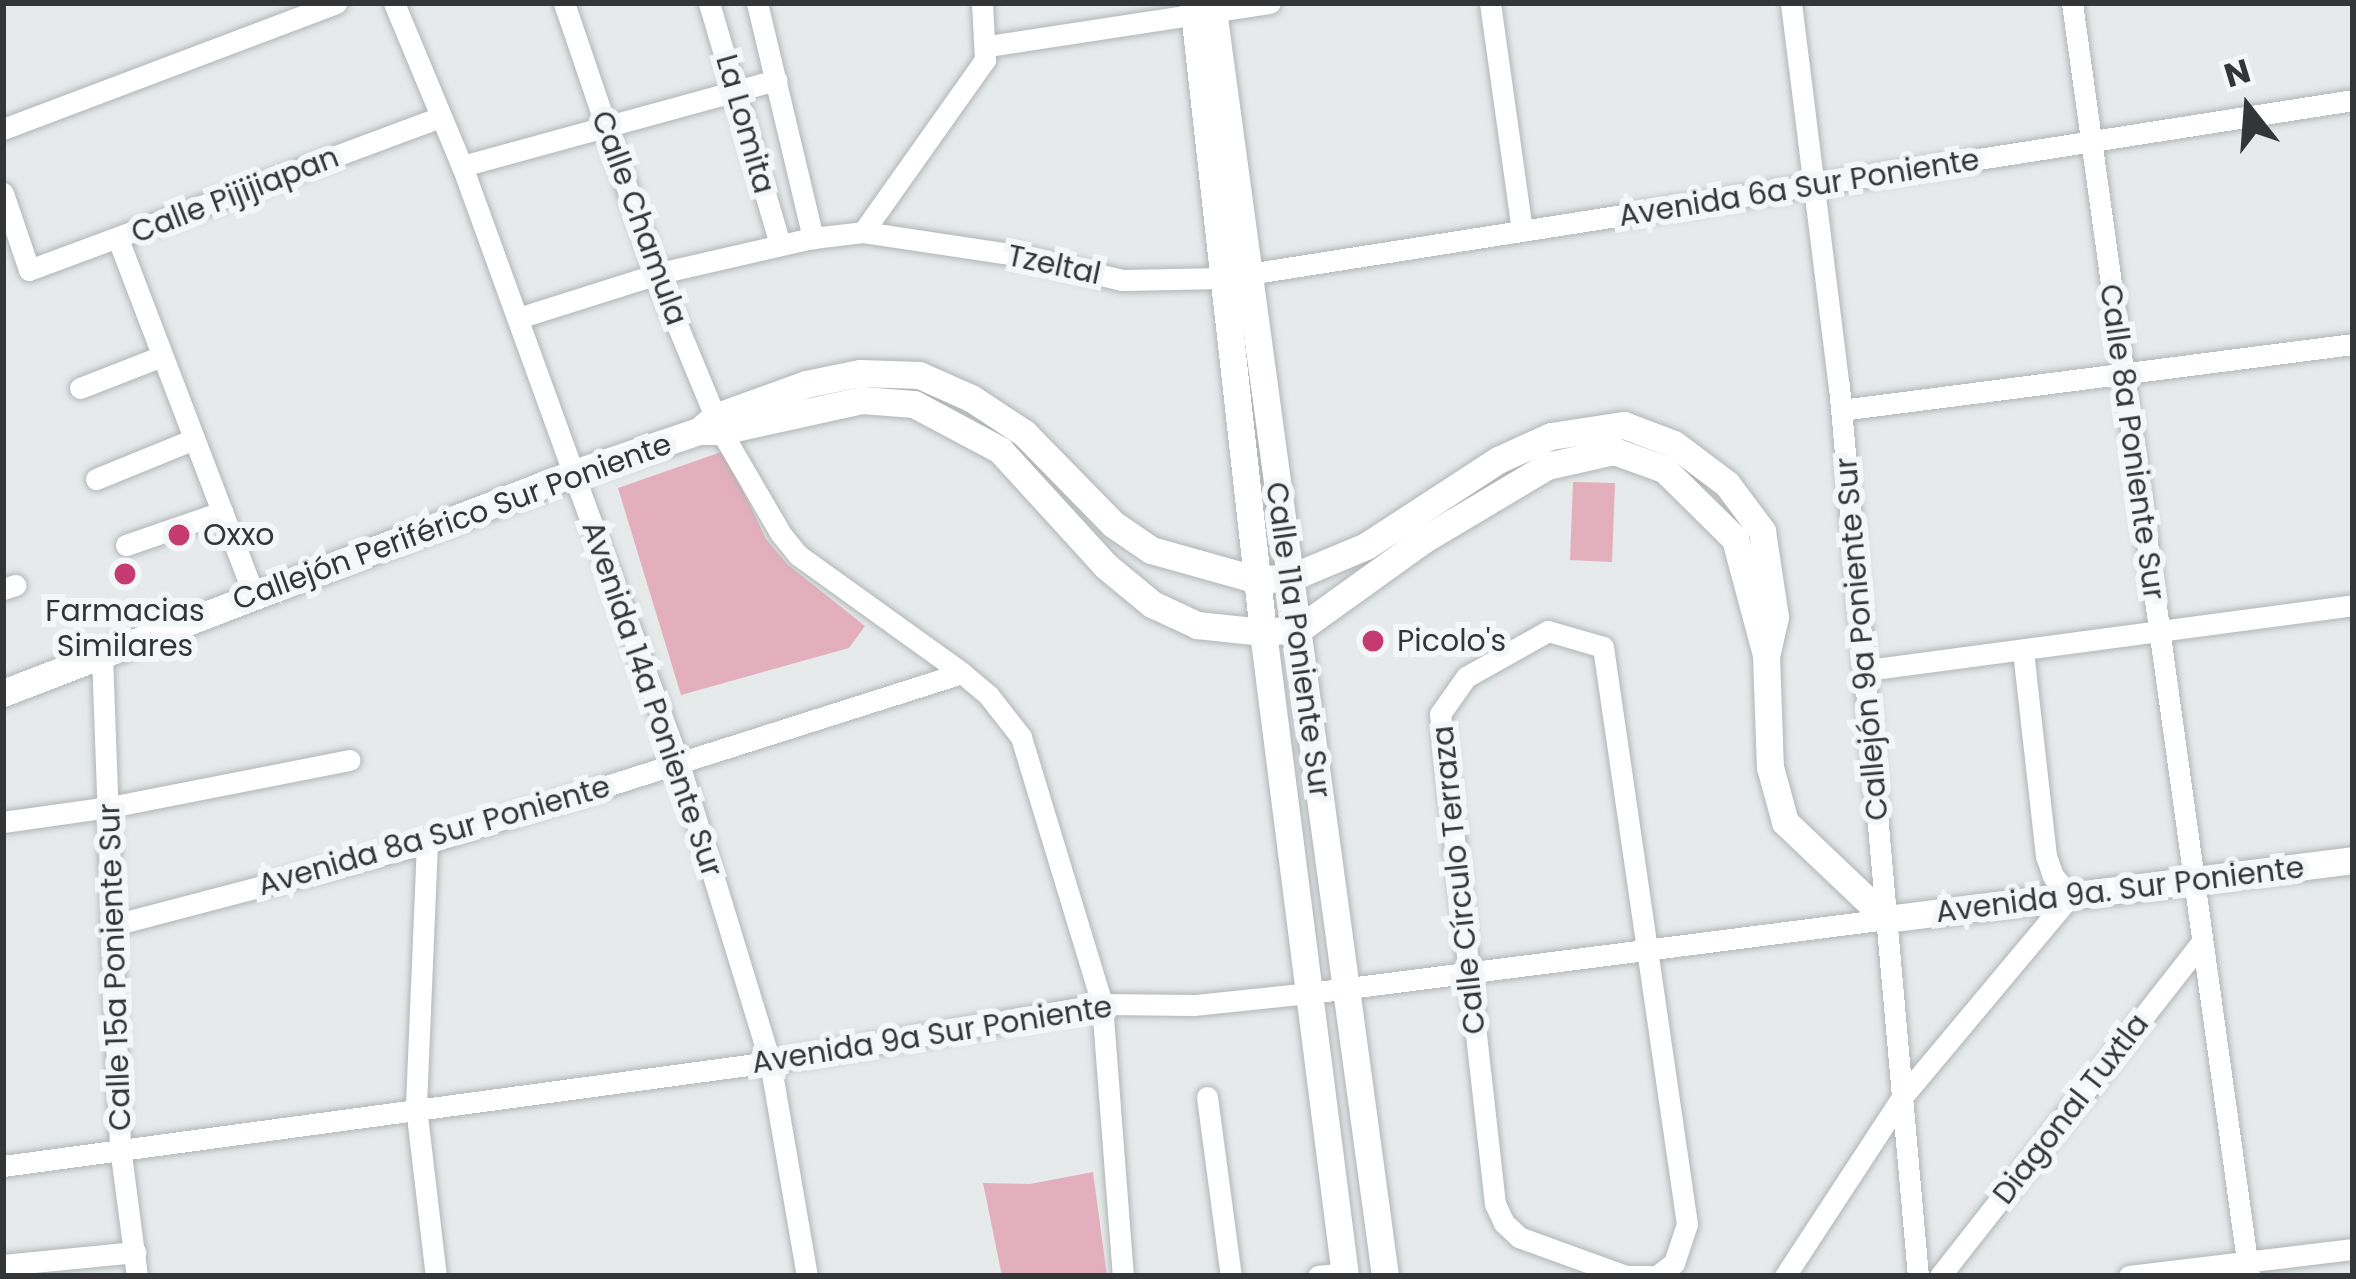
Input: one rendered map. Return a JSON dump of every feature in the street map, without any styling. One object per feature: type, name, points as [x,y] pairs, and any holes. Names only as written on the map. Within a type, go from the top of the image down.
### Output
[{"type":"main road","name":"Calle 11a Poniente Sur","points":[[1203,8],[1234,277],[1263,632],[1340,1227],[1336,1275]]},
{"type":"main road","name":"Calle 11a Poniente Sur","points":[[1234,277],[1292,577],[1384,1276]]},
{"type":"main road","name":"Callejón Periférico Sur Poniente","points":[[3,693],[574,472],[712,426],[806,384],[860,373],[919,375],[971,398],[1024,433],[1113,524],[1151,550],[1258,580],[1292,577],[1366,546],[1498,460],[1533,444],[1586,428],[1624,425],[1674,444],[1726,484],[1762,531],[1775,616],[1766,655]]},
{"type":"main road","points":[[712,426],[862,400],[914,404],[956,422],[1000,450],[1106,566],[1152,604],[1197,625],[1263,632],[1299,629],[1424,540],[1547,466],[1614,451],[1664,469],[1703,501],[1736,539],[1766,655],[1770,767],[1786,822],[1887,919]]},
{"type":"main road","name":"Avenida 9a. Sur Poniente","points":[[1887,919],[2353,860]]},
{"type":"main road","points":[[1340,1227],[1377,1221]]},
{"type":"street","points":[[3,129],[337,3]]},
{"type":"street","name":"Avenida 14a Poniente Sur","points":[[394,3],[462,166],[680,764],[770,1062],[807,1276]]},
{"type":"street","name":"Calle Chamula","points":[[564,3],[712,426],[798,555],[962,673],[989,696],[1021,737],[1102,1004],[1123,1276]]},
{"type":"street","name":"La Lomita","points":[[709,3],[780,245]]},
{"type":"street","name":"La Lomita","points":[[757,3],[813,238]]},
{"type":"street","points":[[863,232],[985,60],[988,46],[982,3]]},
{"type":"street","points":[[988,46],[1203,8],[1270,3]]},
{"type":"street","points":[[1490,3],[1522,231]]},
{"type":"street","name":"Callejón 9a Poniente Sur","points":[[1791,3],[1816,185],[1867,670],[1918,1276]]},
{"type":"street","name":"Calle 8a Poniente Sur","points":[[2072,3],[2248,1269]]},
{"type":"street","points":[[462,166],[776,80]]},
{"type":"street","name":"Avenida 6a Sur Poniente","points":[[1234,277],[2353,100]]},
{"type":"street","name":"Calle Pijijiapan","points":[[3,193],[29,270],[440,117]]},
{"type":"street","name":"Tzeltal","points":[[518,318],[656,274],[813,238],[863,232],[1017,256],[1122,280],[1234,277]]},
{"type":"street","points":[[118,239],[254,596]]},
{"type":"street","points":[[1840,410],[2353,344]]},
{"type":"street","points":[[80,388],[162,356]]},
{"type":"street","points":[[96,479],[194,439]]},
{"type":"street","points":[[126,545],[222,512]]},
{"type":"street","points":[[1867,670],[2353,605]]},
{"type":"street","name":"Calle Círculo Terraza","points":[[1548,631],[1603,647],[1644,952],[1688,1224],[1674,1263],[1653,1276],[1626,1276],[1520,1237],[1504,1223],[1496,1204],[1468,973],[1440,714],[1466,677],[1548,631]]},
{"type":"street","points":[[1786,1276],[1903,1096],[2070,896],[2053,876],[2046,856],[2023,652]]},
{"type":"street","name":"Calle 15a Poniente Sur","points":[[102,656],[121,1148],[137,1276]]},
{"type":"street","name":"Avenida 8a Sur Poniente","points":[[110,926],[427,843],[962,673]]},
{"type":"street","points":[[3,822],[110,807],[349,760]]},
{"type":"street","points":[[427,843],[416,1107],[436,1276]]},
{"type":"street","name":"Avenida 9a Sur Poniente","points":[[3,1166],[770,1062],[1102,1004],[1194,1005],[1310,993],[1887,919]]},
{"type":"street","name":"Diagonal Tuxtla","points":[[1940,1276],[2202,942]]},
{"type":"street","points":[[1208,1097],[1231,1276]]},
{"type":"street","points":[[2129,1276],[2248,1269],[2353,1250]]},
{"type":"street","points":[[3,1264],[135,1252]]},
{"type":"shaded area","points":[[724,451],[766,539],[787,564],[865,626],[849,648],[681,695],[618,488]]},
{"type":"shaded area","points":[[1573,482],[1615,483],[1612,562],[1570,560]]},
{"type":"shaded area","points":[[1093,1172],[1107,1276],[1002,1276],[983,1183],[1030,1184]]},
{"type":"place","name":"Oxxo","points":[[179,535]]},
{"type":"place","name":"Farmacias Similares","points":[[125,574]]},
{"type":"place","name":"Picolo's","points":[[1373,641]]}]
